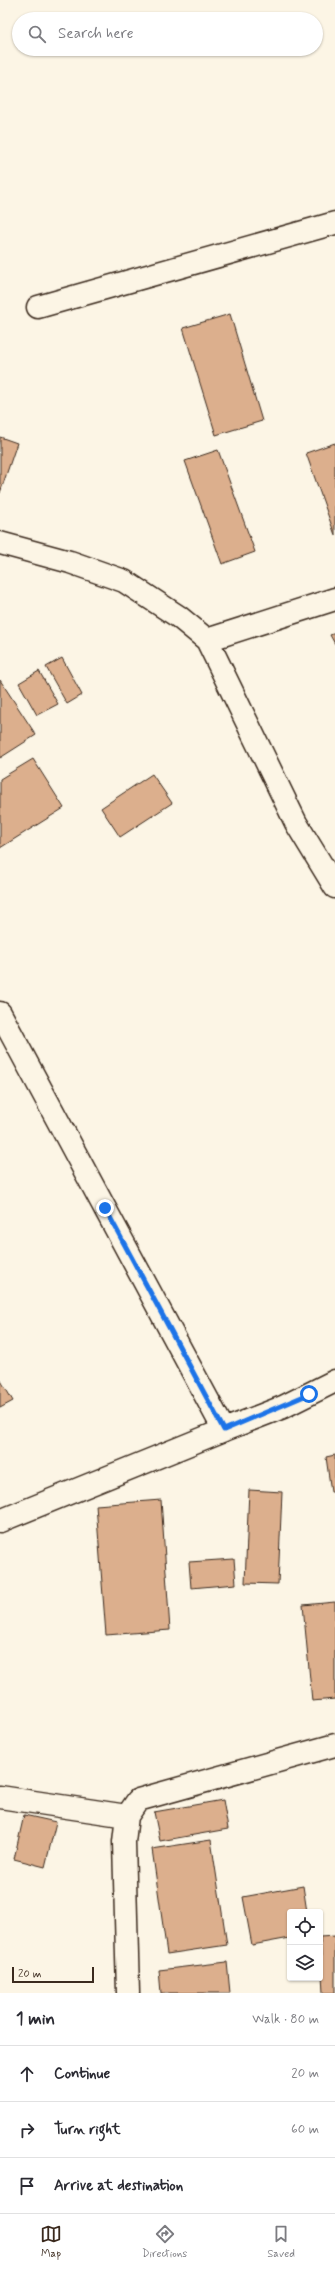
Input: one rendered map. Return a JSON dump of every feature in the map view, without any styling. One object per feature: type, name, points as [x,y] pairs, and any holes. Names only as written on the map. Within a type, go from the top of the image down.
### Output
[{"type":"street","points":[[38,307],[335,223]]},
{"type":"street","points":[[0,543],[70,562],[124,581],[179,617],[207,640],[296,823],[335,887]]},
{"type":"street","points":[[207,640],[335,599]]},
{"type":"street","points":[[0,1013],[224,1430]]},
{"type":"street","points":[[0,1521],[283,1407],[335,1381]]},
{"type":"street","points":[[128,1993],[124,1842],[127,1816],[138,1800],[335,1745]]},
{"type":"street","points":[[0,1797],[127,1816]]},
{"type":"building","points":[[230,314],[262,421],[216,435],[183,328]]},
{"type":"building","points":[[0,437],[17,443],[0,493]]},
{"type":"building","points":[[335,443],[335,535],[306,453]]},
{"type":"building","points":[[218,450],[255,552],[222,564],[185,461]]},
{"type":"building","points":[[335,633],[335,644],[330,635]]},
{"type":"building","points":[[62,658],[82,695],[67,704],[46,667]]},
{"type":"building","points":[[39,671],[58,704],[37,715],[19,683]]},
{"type":"building","points":[[0,680],[36,735],[0,758]]},
{"type":"building","points":[[33,759],[64,808],[0,848],[0,779]]},
{"type":"building","points":[[152,774],[172,803],[120,837],[101,808]]},
{"type":"building","points":[[0,1379],[13,1401],[0,1408]]},
{"type":"building","points":[[335,1455],[335,1492],[331,1492],[326,1457]]},
{"type":"building","points":[[249,1490],[282,1492],[278,1584],[245,1583]]},
{"type":"building","points":[[161,1500],[170,1630],[106,1635],[96,1505]]},
{"type":"building","points":[[234,1559],[236,1584],[191,1588],[189,1562]]},
{"type":"building","points":[[335,1602],[335,1699],[312,1701],[303,1605]]},
{"type":"building","points":[[223,1800],[228,1829],[160,1841],[154,1812]]},
{"type":"building","points":[[24,1815],[56,1822],[45,1867],[14,1859]]},
{"type":"building","points":[[211,1840],[227,1945],[167,1954],[152,1849]]},
{"type":"building","points":[[303,1886],[307,1909],[287,1909],[287,1939],[252,1945],[243,1897]]},
{"type":"building","points":[[335,1936],[335,1993],[323,1993],[323,1937]]},
{"type":"building","points":[[227,1962],[230,1993],[161,1993],[159,1970]]},
{"type":"route","points":[[105,1208],[224,1430],[283,1407],[309,1394]]}]
